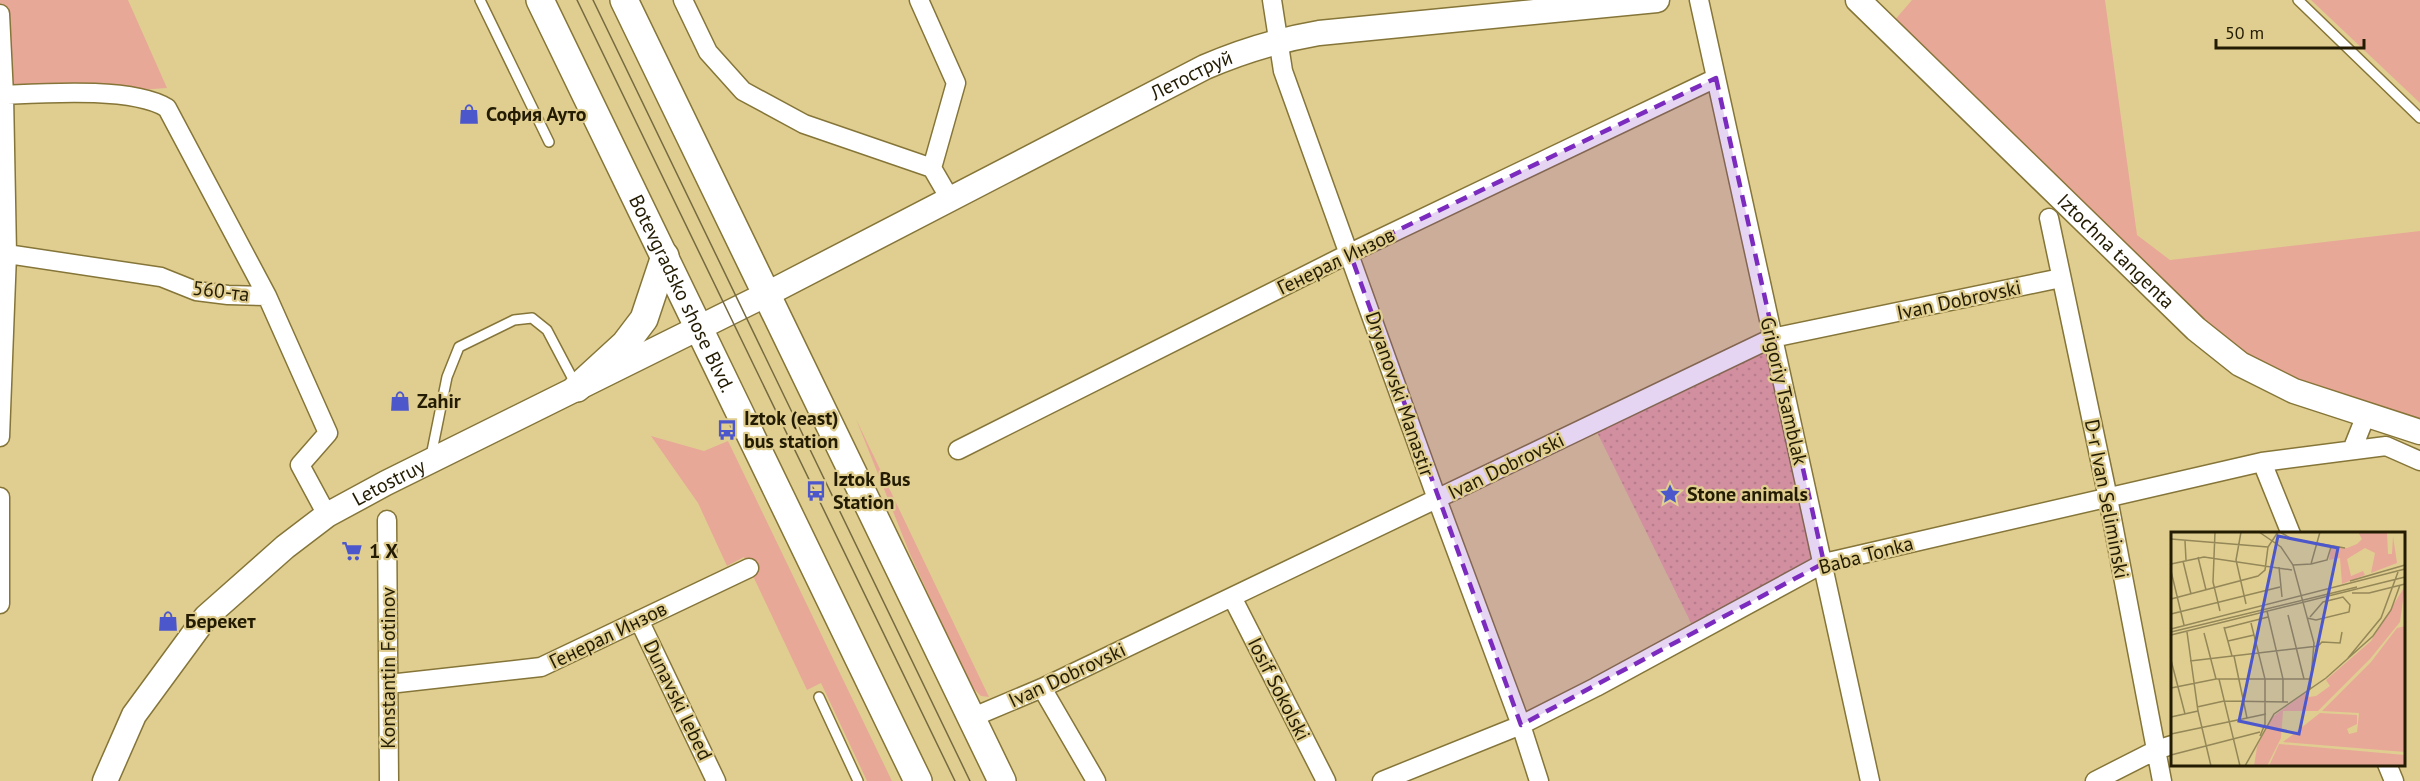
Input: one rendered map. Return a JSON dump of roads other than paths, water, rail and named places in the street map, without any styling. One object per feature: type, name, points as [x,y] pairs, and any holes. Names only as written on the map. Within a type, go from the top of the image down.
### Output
[{"type":"main road","name":"Botevgradsko shose Blvd.","points":[[540,0],[918,781]]},
{"type":"main road","points":[[624,0],[1002,781]]},
{"type":"main road","points":[[577,388],[625,345],[644,319],[665,256]]},
{"type":"street","points":[[682,0],[708,52],[743,91],[804,124],[932,168],[950,200]]},
{"type":"street","points":[[919,0],[956,83],[932,168]]},
{"type":"street","name":"Dryanovski Manastir","points":[[1272,0],[1283,71],[1521,725],[1539,781]]},
{"type":"street","name":"Летоструй","points":[[767,294],[1205,67],[1238,53],[1277,40],[1319,33],[1649,0]]},
{"type":"street","name":"Grigoriy Tsamblak","points":[[1699,0],[1870,781]]},
{"type":"street","name":"Iztochna tangenta","points":[[1858,0],[2196,329],[2240,364],[2294,391],[2420,432]]},
{"type":"street","points":[[0,14],[4,96],[0,437]]},
{"type":"street","name":"Генерал Инзов","points":[[958,450],[1350,253],[1716,78]]},
{"type":"street","points":[[4,96],[63,92],[156,101],[167,108],[267,296]]},
{"type":"street","name":"D-r Ivan Seliminski","points":[[2049,218],[2108,498],[2164,747],[2162,781]]},
{"type":"street","name":"560-та","points":[[3,254],[161,277],[196,291],[267,296],[328,434],[300,465],[327,516]]},
{"type":"street","name":"Ivan Dobrovski","points":[[971,718],[1042,688],[1772,338],[2061,278]]},
{"type":"street","name":"Letostruy","points":[[105,781],[134,714],[206,617],[285,547],[327,516],[430,461],[767,294]]},
{"type":"street","points":[[2366,416],[2352,450],[2386,446],[2420,461]]},
{"type":"street","name":"Baba Tonka","points":[[1382,781],[1521,725],[1596,687],[1824,563],[2262,462],[2352,450]]},
{"type":"street","points":[[2262,462],[2290,532]]},
{"type":"street","points":[[0,497],[0,604]]},
{"type":"street","name":"Konstantin Fotinov","points":[[387,520],[389,781]]},
{"type":"street","name":"Генерал Инзов","points":[[389,684],[541,668],[749,568]]},
{"type":"street","name":"Iosif Sokolski","points":[[1232,597],[1326,781]]},
{"type":"street","name":"Dunavski lebed","points":[[639,620],[716,781]]},
{"type":"street","points":[[1042,688],[1096,781]]},
{"type":"street","points":[[2095,781],[2164,747]]},
{"type":"street","points":[[2387,766],[2394,781]]},
{"type":"lane","points":[[480,0],[549,142]]},
{"type":"lane","points":[[2298,0],[2420,118]]},
{"type":"lane","points":[[430,461],[447,376],[459,347],[514,320],[532,318],[547,330],[577,388]]},
{"type":"lane","points":[[819,698],[858,781]]},
{"type":"tram line","points":[[577,0],[955,781]]},
{"type":"tram line","points":[[593,0],[970,781]]},
{"type":"place","name":"София Ауто","points":[[469,114]]},
{"type":"place","name":"Zahir","points":[[400,401]]},
{"type":"place","name":"Iztok (east) bus station","points":[[727,430]]},
{"type":"place","name":"Iztok Bus Station","points":[[816,491]]},
{"type":"place","name":"Stone animals","points":[[1670,494]]},
{"type":"place","name":"1 Х","points":[[352,551]]},
{"type":"place","name":"Берекет","points":[[168,621]]}]
